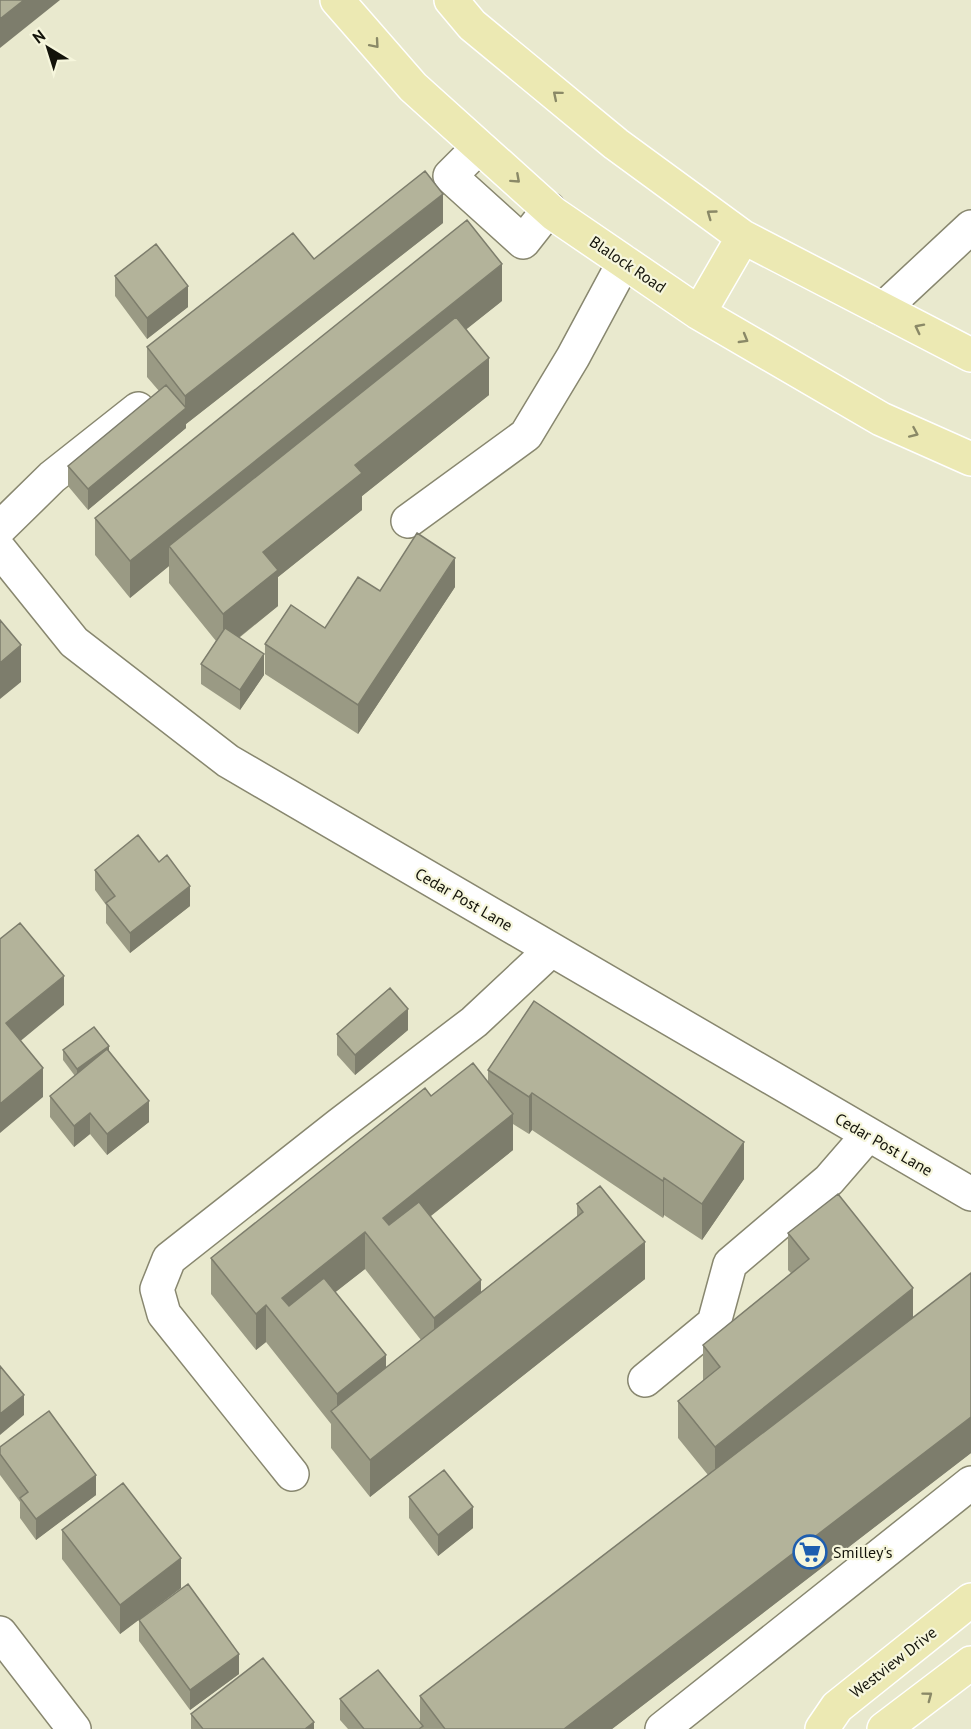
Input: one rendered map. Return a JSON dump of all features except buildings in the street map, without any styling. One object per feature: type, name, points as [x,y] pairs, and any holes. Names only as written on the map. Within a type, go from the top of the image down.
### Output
[{"type":"main road","name":"Blalock Road","points":[[337,0],[413,87],[549,209],[699,313],[881,419],[971,459]]},
{"type":"main road","points":[[451,0],[472,25],[616,144],[743,237],[971,355]]},
{"type":"main road","points":[[699,313],[743,237]]},
{"type":"main road","name":"Westview Drive","points":[[822,1729],[837,1707],[971,1600]]},
{"type":"main road","points":[[884,1729],[971,1663]]},
{"type":"street","points":[[882,309],[971,227]]},
{"type":"street","points":[[408,521],[526,435],[573,357],[624,262]]},
{"type":"street","points":[[0,528],[52,477],[138,409]]},
{"type":"street","name":"Cedar Post Lane","points":[[0,550],[74,642],[228,761],[971,1194]]},
{"type":"street","points":[[292,1474],[164,1314],[157,1289],[169,1259],[474,1022],[551,950]]},
{"type":"street","points":[[645,1380],[714,1323],[730,1264],[829,1180],[868,1135]]},
{"type":"street","points":[[662,1729],[971,1483]]},
{"type":"street","points":[[2,1640],[74,1729]]},
{"type":"place","name":"Smilley's","points":[[810,1552]]}]
